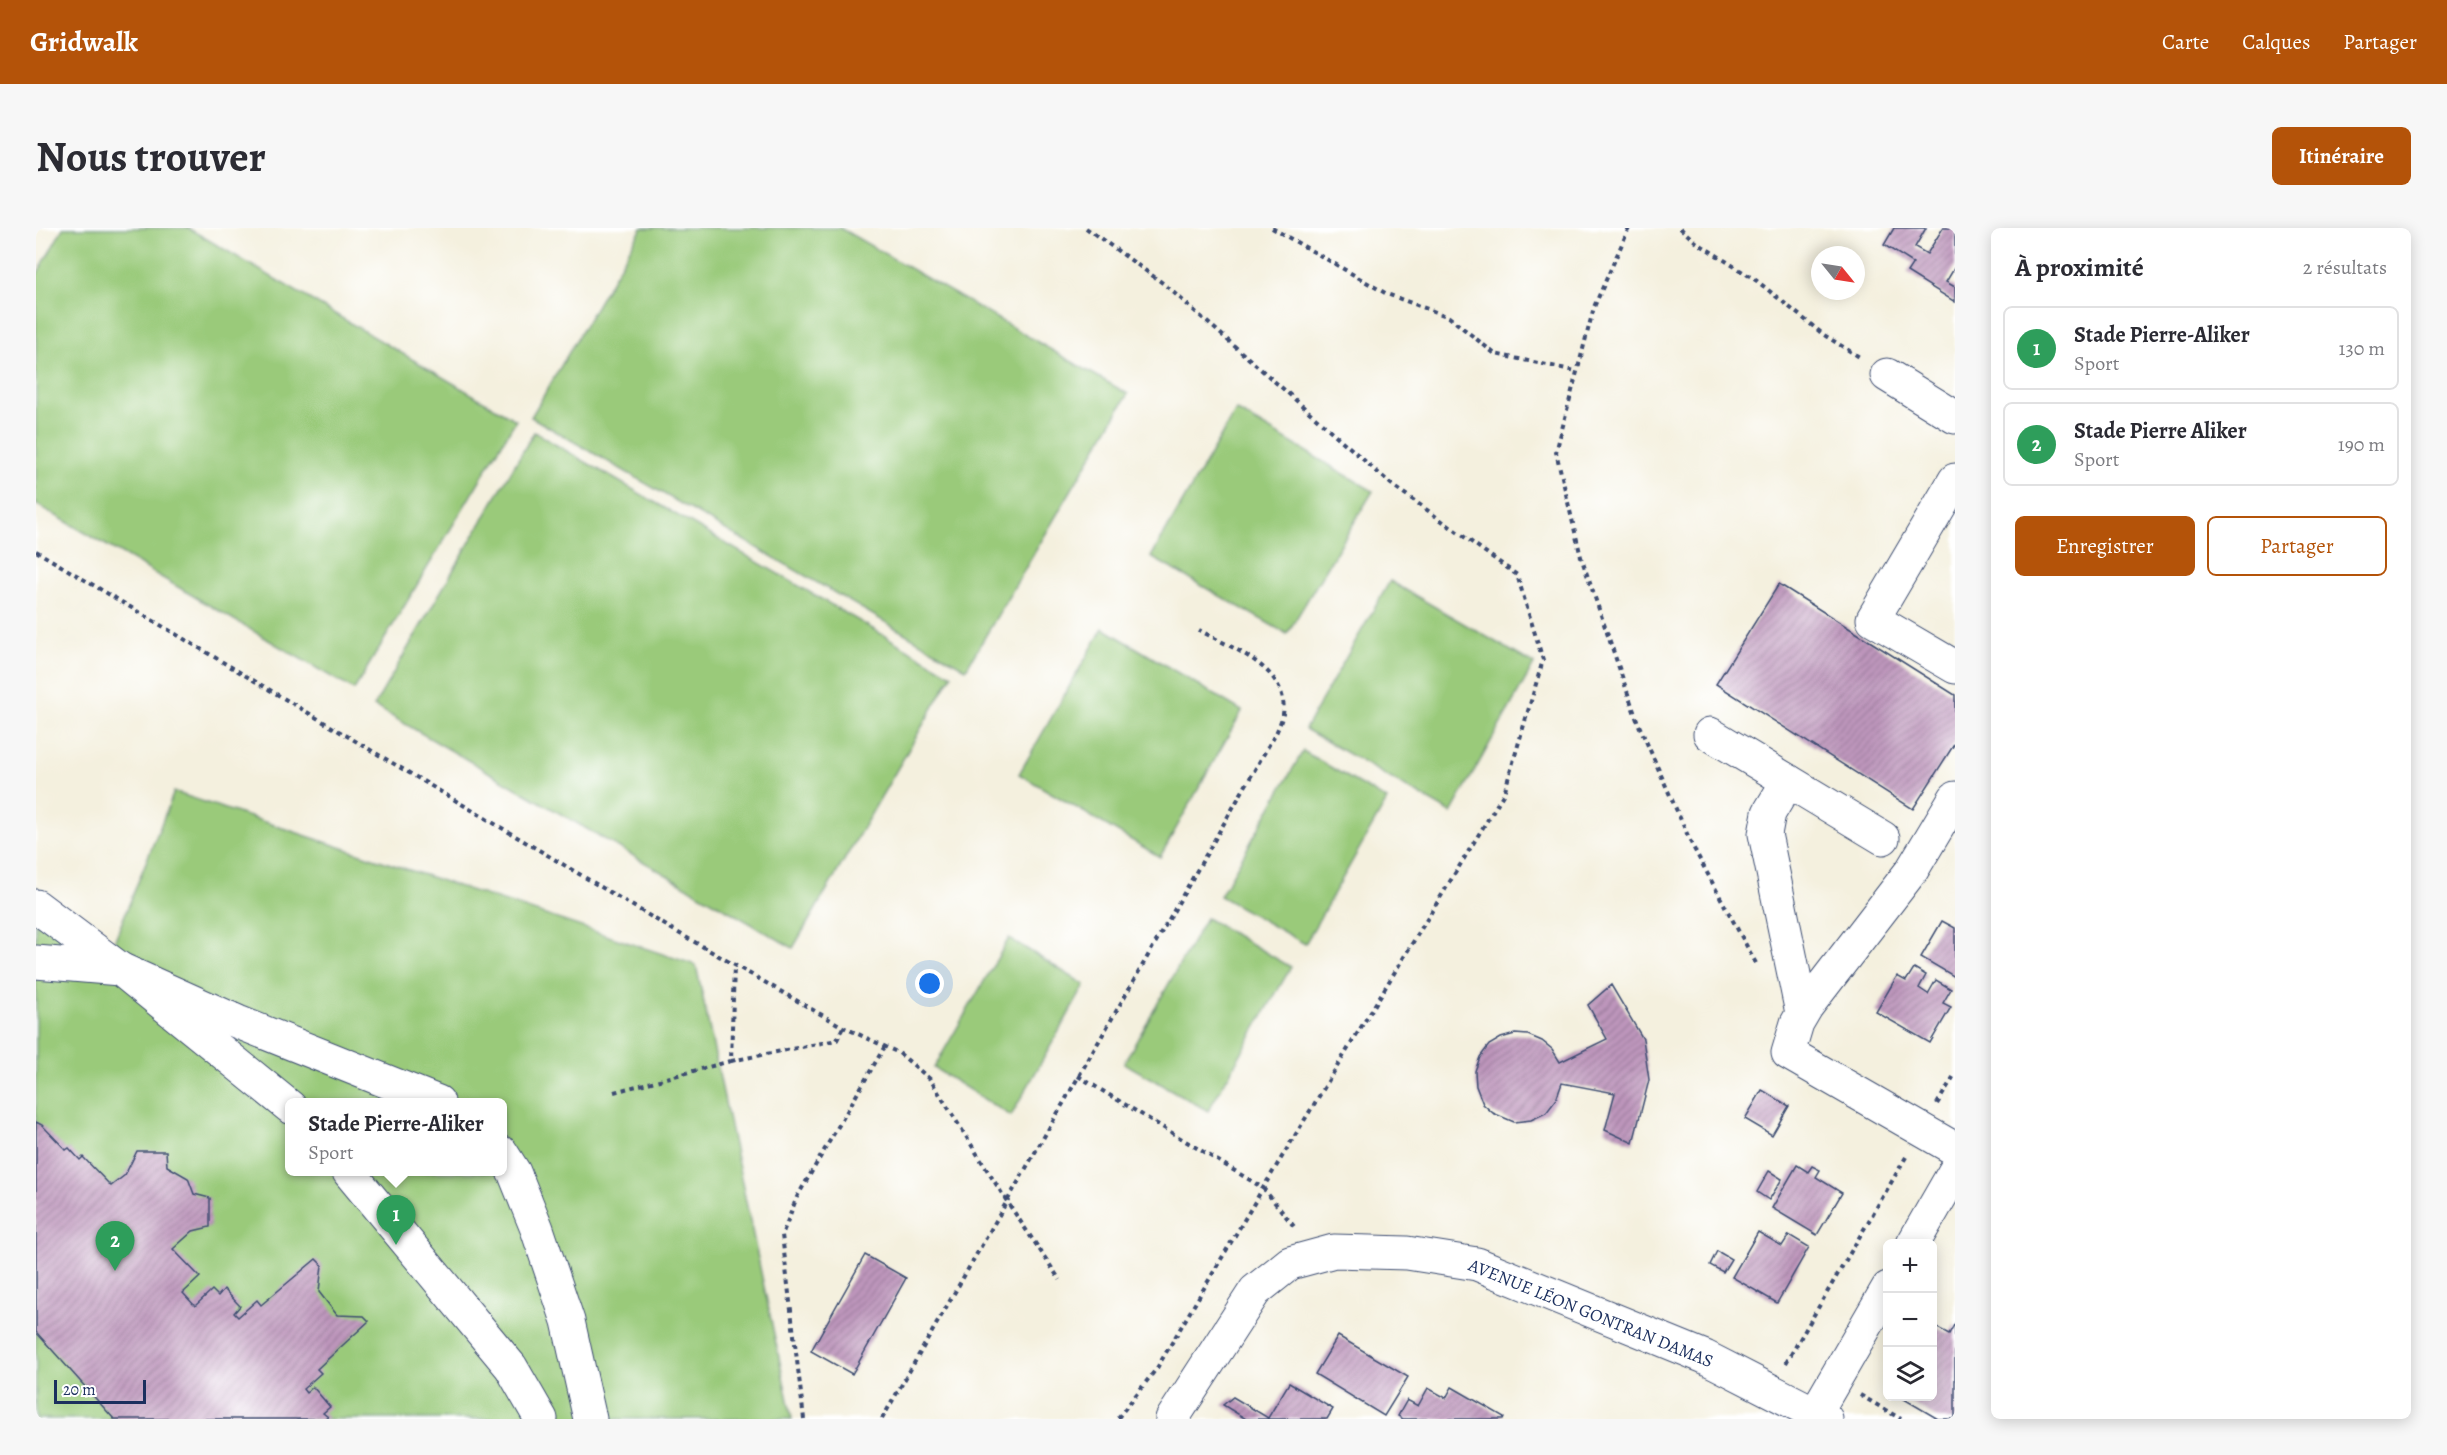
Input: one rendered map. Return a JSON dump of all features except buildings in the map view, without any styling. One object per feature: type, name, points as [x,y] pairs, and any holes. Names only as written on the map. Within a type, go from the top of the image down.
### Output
[{"type":"street","points":[[1887,375],[1955,417]]},
{"type":"street","points":[[1955,480],[1873,619],[1955,667]]},
{"type":"street","points":[[1710,734],[1883,838]]},
{"type":"street","points":[[1788,781],[1769,813],[1765,834],[1802,1013]]},
{"type":"street","points":[[1955,798],[1912,870],[1802,1013],[1788,1053],[1955,1149]]},
{"type":"street","points":[[36,906],[120,969],[285,1103]]},
{"type":"street","points":[[36,962],[120,969],[238,1022],[428,1098]]},
{"type":"street","points":[[507,1161],[514,1172],[537,1229],[561,1300],[590,1419]]},
{"type":"street","points":[[1916,1239],[1955,1171]]},
{"type":"street","points":[[352,1176],[511,1367],[541,1419]]},
{"type":"street","name":"AVENUE LÉON GONTRAN DAMAS","points":[[1172,1419],[1255,1291],[1290,1263],[1334,1251],[1407,1253],[1477,1264],[1705,1357],[1776,1392],[1818,1417]]},
{"type":"street","points":[[1818,1417],[1884,1293]]},
{"type":"path","points":[[1086,228],[1164,284],[1391,484],[1517,574],[1543,660],[1504,793],[1263,1188],[1157,1368],[1117,1419]]},
{"type":"path","points":[[1272,228],[1387,294],[1449,317],[1495,354],[1576,371]]},
{"type":"path","points":[[1629,228],[1594,307],[1556,452],[1581,557],[1638,723],[1692,844],[1760,971]]},
{"type":"path","points":[[1680,228],[1696,242],[1757,281],[1824,335],[1887,375]]},
{"type":"path","points":[[36,551],[734,965],[843,1027],[900,1053],[930,1079],[1006,1200],[1060,1280]]},
{"type":"path","points":[[882,1419],[1277,731],[1283,714],[1282,696],[1277,680],[1264,667],[1199,630]]},
{"type":"path","points":[[731,1061],[734,965]]},
{"type":"path","points":[[614,1092],[731,1061],[837,1040],[843,1027]]},
{"type":"path","points":[[804,1419],[782,1235],[797,1197],[885,1047]]},
{"type":"path","points":[[1776,1392],[1784,1379],[1781,1372],[1955,1074]]},
{"type":"path","points":[[1078,1076],[1263,1188],[1280,1206],[1317,1256]]},
{"type":"path","points":[[1858,1394],[1901,1419]]},
{"type":"green space","points":[[63,228],[188,228],[516,420],[354,690],[36,504],[36,276]]},
{"type":"green space","points":[[642,228],[840,228],[1128,394],[966,669],[531,417]]},
{"type":"green space","points":[[1236,410],[1373,491],[1287,634],[1151,557]]},
{"type":"green space","points":[[534,432],[952,675],[793,948],[374,706]]},
{"type":"green space","points":[[1390,581],[1534,664],[1451,813],[1305,729]]},
{"type":"green space","points":[[1103,628],[1242,711],[1160,857],[1019,774]]},
{"type":"green space","points":[[1303,751],[1387,800],[1305,944],[1220,896]]},
{"type":"green space","points":[[174,792],[696,965],[792,1419],[36,1419],[36,887],[112,947]]},
{"type":"green space","points":[[1206,918],[1291,967],[1208,1111],[1124,1063]]},
{"type":"green space","points":[[1009,938],[1085,985],[1011,1116],[934,1068]]},
{"type":"place","name":"Stade Pierre-Aliker","points":[[396,1245]]},
{"type":"place","name":"Stade Pierre Aliker","points":[[115,1271]]}]
